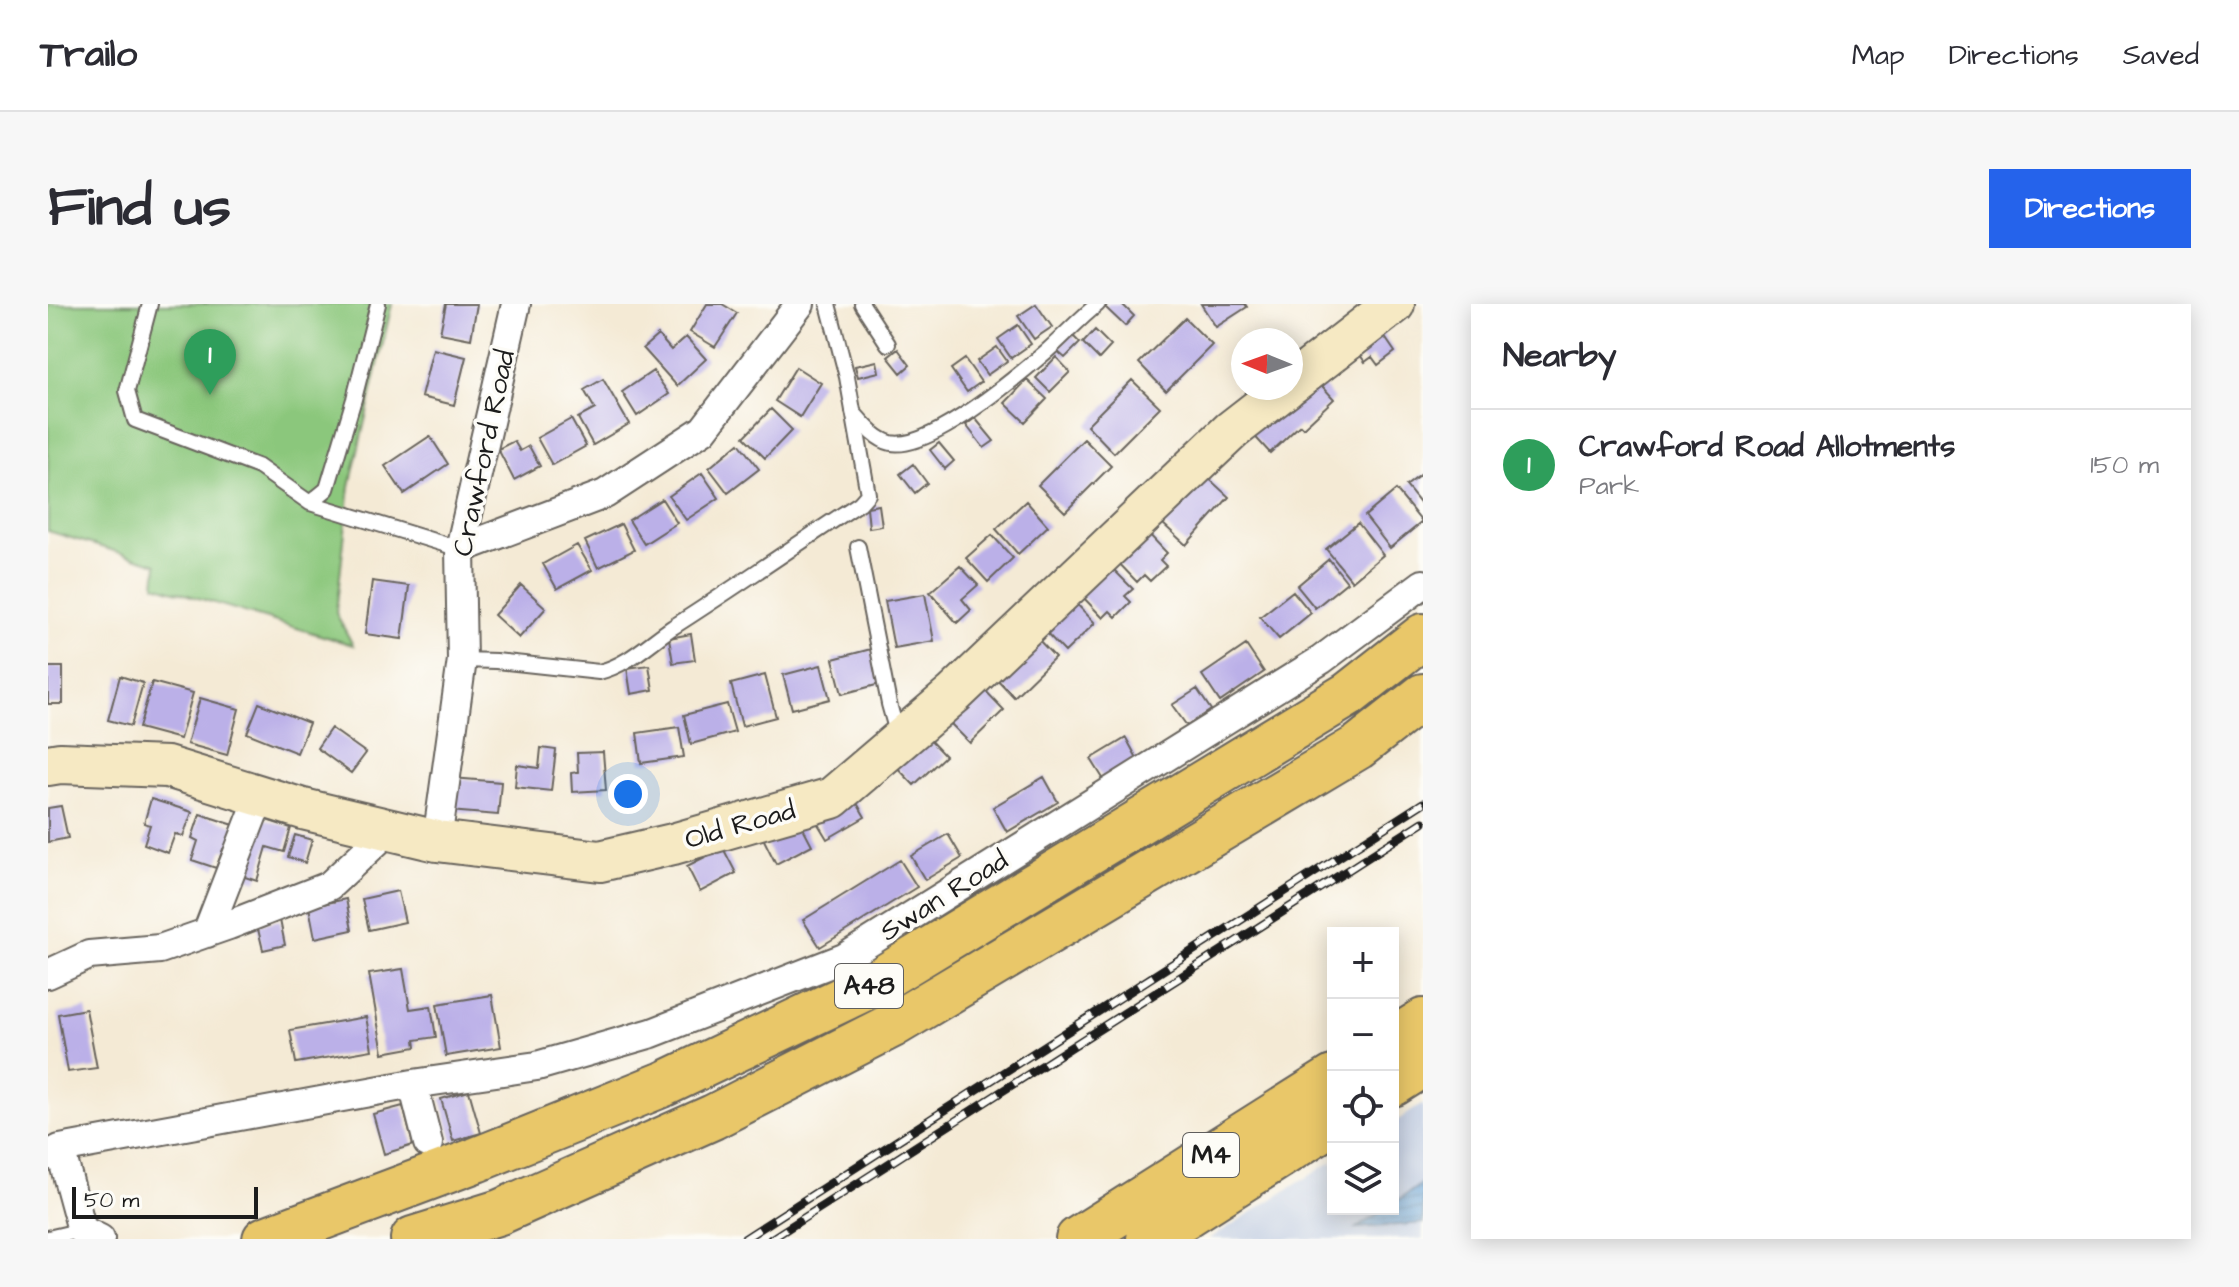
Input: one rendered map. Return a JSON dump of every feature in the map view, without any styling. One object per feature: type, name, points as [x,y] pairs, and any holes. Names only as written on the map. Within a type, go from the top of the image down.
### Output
[{"type":"main road","name":"A48","points":[[265,1239],[476,1160],[664,1084],[868,987],[1349,694],[1423,636]]},
{"type":"main road","name":"A48","points":[[413,1239],[500,1212],[685,1130],[891,1026],[1358,747],[1423,696]]},
{"type":"main road","points":[[1399,1036],[1423,1021]]},
{"type":"main road","points":[[1399,1080],[1423,1065]]},
{"type":"main road","name":"M4","points":[[1084,1235],[1327,1082]]},
{"type":"main road","name":"M4","points":[[1149,1239],[1327,1126]]},
{"type":"street","name":"Crawford Road","points":[[437,841],[462,660],[460,549],[516,304]]},
{"type":"street","points":[[460,549],[605,494],[703,430],[800,304]]},
{"type":"street","points":[[1303,375],[1394,304]]},
{"type":"street","name":"Old Road","points":[[48,765],[167,767],[303,809],[437,841],[600,861],[673,844],[832,798],[954,694],[1232,430],[1271,400]]},
{"type":"street","name":"Swan Road","points":[[54,1152],[413,1084],[537,1066],[633,1038],[844,958],[1321,660],[1423,584]]},
{"type":"street","points":[[207,933],[260,796]]},
{"type":"street","points":[[48,974],[89,955],[160,949],[329,886],[389,830]]},
{"type":"street","points":[[413,1084],[428,1143]]},
{"type":"street","points":[[54,1152],[91,1234]]},
{"type":"lane","points":[[150,304],[127,391],[135,420],[259,467],[310,503],[460,549]]},
{"type":"lane","points":[[310,503],[327,489],[378,304]]},
{"type":"lane","points":[[462,660],[599,672],[635,656],[670,629],[860,503],[868,494],[847,377],[828,304]]},
{"type":"lane","points":[[862,304],[888,344]]},
{"type":"lane","points":[[853,412],[878,438],[889,443],[913,442],[936,433],[973,409],[1048,350],[1098,304]]},
{"type":"lane","points":[[858,547],[889,704],[900,740]]},
{"type":"lane","points":[[48,1238],[91,1234]]},
{"type":"shaded area","points":[[1423,1104],[1423,1239],[1209,1239],[1327,1165],[1327,1215],[1399,1215],[1399,1119]]},
{"type":"green space","points":[[48,304],[392,304],[350,486],[336,613],[353,645],[155,585],[157,564],[48,531]]},
{"type":"water","points":[[1423,1183],[1423,1223],[1357,1228],[1376,1215],[1399,1215],[1399,1200]]},
{"type":"building","points":[[446,304],[477,304],[471,339],[440,333]]},
{"type":"building","points":[[707,304],[722,304],[737,313],[715,347],[690,332]]},
{"type":"building","points":[[1036,304],[1052,327],[1034,339],[1018,316]]},
{"type":"building","points":[[1108,304],[1122,304],[1134,316],[1125,326],[1105,307]]},
{"type":"building","points":[[1201,304],[1245,304],[1247,307],[1216,327]]},
{"type":"building","points":[[1185,318],[1212,345],[1166,391],[1139,363]]},
{"type":"building","points":[[1376,324],[1395,352],[1378,365],[1372,357],[1365,362],[1351,342]]},
{"type":"building","points":[[1018,325],[1031,344],[1011,358],[998,339]]},
{"type":"building","points":[[1095,330],[1111,346],[1099,359],[1083,343]]},
{"type":"building","points":[[1071,334],[1080,343],[1065,358],[1056,350]]},
{"type":"building","points":[[658,335],[671,350],[686,337],[706,359],[677,386],[643,348]]},
{"type":"building","points":[[997,347],[1007,361],[987,375],[977,361]]},
{"type":"building","points":[[433,349],[466,357],[454,405],[421,397]]},
{"type":"building","points":[[898,349],[910,365],[901,373],[888,357]]},
{"type":"building","points":[[1056,357],[1070,372],[1050,392],[1036,378]]},
{"type":"building","points":[[965,359],[981,382],[967,392],[951,369]]},
{"type":"building","points":[[877,361],[879,372],[858,377],[855,366]]},
{"type":"building","points":[[796,367],[821,383],[800,417],[775,401]]},
{"type":"building","points":[[653,371],[669,394],[637,416],[622,392]]},
{"type":"building","points":[[1312,375],[1334,399],[1270,453],[1250,431],[1284,400],[1303,400],[1303,383]]},
{"type":"building","points":[[603,379],[629,424],[593,445],[578,418],[595,409],[584,390]]},
{"type":"building","points":[[1027,380],[1047,399],[1025,422],[1005,403]]},
{"type":"building","points":[[1132,380],[1160,407],[1114,453],[1087,425]]},
{"type":"building","points":[[771,409],[792,430],[765,458],[744,437]]},
{"type":"building","points":[[975,418],[994,441],[984,448],[966,425]]},
{"type":"building","points":[[571,419],[586,446],[552,465],[537,438]]},
{"type":"building","points":[[430,436],[448,464],[404,494],[385,466]]},
{"type":"building","points":[[1084,439],[1111,466],[1065,512],[1038,485]]},
{"type":"building","points":[[514,441],[520,451],[529,446],[540,466],[514,480],[498,449]]},
{"type":"building","points":[[739,443],[759,469],[728,493],[709,468]]},
{"type":"building","points":[[939,443],[954,461],[945,469],[930,450]]},
{"type":"building","points":[[913,464],[927,483],[915,493],[900,474]]},
{"type":"building","points":[[702,473],[719,498],[686,520],[669,496]]},
{"type":"building","points":[[1423,473],[1423,507],[1406,486]]},
{"type":"building","points":[[1206,476],[1229,497],[1186,545],[1162,523]]},
{"type":"building","points":[[1396,490],[1422,522],[1390,548],[1365,516]]},
{"type":"building","points":[[662,499],[677,523],[644,544],[629,520]]},
{"type":"building","points":[[1026,501],[1048,526],[1018,554],[996,529]]},
{"type":"building","points":[[879,505],[882,526],[869,528],[867,507]]},
{"type":"building","points":[[1358,523],[1383,555],[1352,581],[1326,549]]},
{"type":"building","points":[[621,524],[634,550],[598,568],[585,541]]},
{"type":"building","points":[[1145,530],[1167,553],[1160,560],[1166,566],[1150,581],[1144,575],[1137,582],[1115,559]]},
{"type":"building","points":[[992,535],[1013,558],[988,582],[966,558]]},
{"type":"building","points":[[577,545],[592,570],[557,589],[543,564]]},
{"type":"building","points":[[1329,559],[1347,582],[1315,608],[1297,586]]},
{"type":"building","points":[[960,566],[978,585],[962,599],[971,610],[957,623],[930,592]]},
{"type":"building","points":[[1110,566],[1133,589],[1125,596],[1131,602],[1116,617],[1110,611],[1103,618],[1081,595]]},
{"type":"building","points":[[372,581],[409,586],[402,639],[365,634]]},
{"type":"building","points":[[521,585],[546,608],[519,638],[494,615]]},
{"type":"building","points":[[1293,591],[1311,613],[1279,639],[1260,617]]},
{"type":"building","points":[[925,594],[934,641],[894,648],[885,601]]},
{"type":"building","points":[[1072,599],[1095,623],[1065,652],[1042,628]]},
{"type":"building","points":[[691,634],[695,660],[673,663],[669,638]]},
{"type":"building","points":[[1036,637],[1055,657],[1014,697],[995,677]]},
{"type":"building","points":[[1246,645],[1264,672],[1220,702],[1202,675]]},
{"type":"building","points":[[871,649],[880,684],[842,694],[833,659]]},
{"type":"building","points":[[649,665],[653,690],[631,694],[627,668]]},
{"type":"building","points":[[821,665],[830,699],[792,709],[783,675]]},
{"type":"building","points":[[48,667],[63,667],[63,704],[48,704]]},
{"type":"building","points":[[765,675],[776,717],[742,726],[731,684]]},
{"type":"building","points":[[120,676],[143,683],[131,726],[108,720]]},
{"type":"building","points":[[152,682],[193,693],[180,739],[139,728]]},
{"type":"building","points":[[981,686],[1004,710],[970,743],[946,719]]},
{"type":"building","points":[[1197,689],[1211,710],[1187,726],[1172,705]]},
{"type":"building","points":[[200,698],[239,709],[227,755],[187,744]]},
{"type":"building","points":[[259,703],[309,723],[297,753],[247,733]]},
{"type":"building","points":[[727,704],[735,732],[691,744],[684,715]]},
{"type":"building","points":[[679,727],[684,757],[641,763],[637,733]]},
{"type":"building","points":[[331,728],[366,753],[351,773],[317,748]]},
{"type":"building","points":[[922,732],[945,756],[914,785],[891,761]]},
{"type":"building","points":[[1126,738],[1138,760],[1104,780],[1091,759]]},
{"type":"building","points":[[541,748],[556,750],[551,791],[515,787],[517,765],[539,768]]},
{"type":"building","points":[[603,752],[606,790],[572,792],[571,773],[578,772],[577,753]]},
{"type":"building","points":[[1044,777],[1058,802],[1007,832],[993,807]]},
{"type":"building","points":[[452,778],[501,782],[498,815],[449,811]]},
{"type":"building","points":[[850,791],[865,817],[827,839],[812,814]]},
{"type":"building","points":[[151,799],[192,812],[183,836],[175,834],[168,853],[144,844],[150,825],[144,823]]},
{"type":"building","points":[[61,806],[68,838],[48,842],[48,808]]},
{"type":"building","points":[[200,814],[240,827],[231,852],[223,849],[216,868],[192,860],[198,841],[192,838]]},
{"type":"building","points":[[254,816],[291,828],[284,852],[267,847],[257,881],[236,874]]},
{"type":"building","points":[[799,820],[812,845],[776,864],[763,838]]},
{"type":"building","points":[[948,834],[962,858],[925,880],[911,856]]},
{"type":"building","points":[[295,835],[312,840],[305,863],[288,857]]},
{"type":"building","points":[[723,848],[736,873],[700,892],[687,866]]},
{"type":"building","points":[[900,860],[917,887],[820,947],[803,920]]},
{"type":"building","points":[[398,891],[405,922],[369,930],[362,899]]},
{"type":"building","points":[[346,899],[352,930],[315,938],[309,907]]},
{"type":"building","points":[[280,920],[285,945],[263,950],[257,925]]},
{"type":"building","points":[[403,969],[410,1009],[431,1006],[436,1037],[415,1040],[416,1047],[383,1053],[369,974]]},
{"type":"building","points":[[492,995],[501,1047],[446,1056],[437,1004]]},
{"type":"building","points":[[86,1009],[97,1068],[68,1072],[58,1014]]},
{"type":"building","points":[[366,1017],[372,1050],[296,1063],[290,1030]]},
{"type":"building","points":[[469,1091],[481,1133],[453,1141],[441,1099]]},
{"type":"building","points":[[403,1106],[413,1145],[384,1154],[373,1114]]},
{"type":"railway","points":[[744,1239],[1423,803]]},
{"type":"railway","points":[[771,1239],[1423,822]]},
{"type":"place","name":"Crawford Road Allotments","points":[[210,395]]}]
